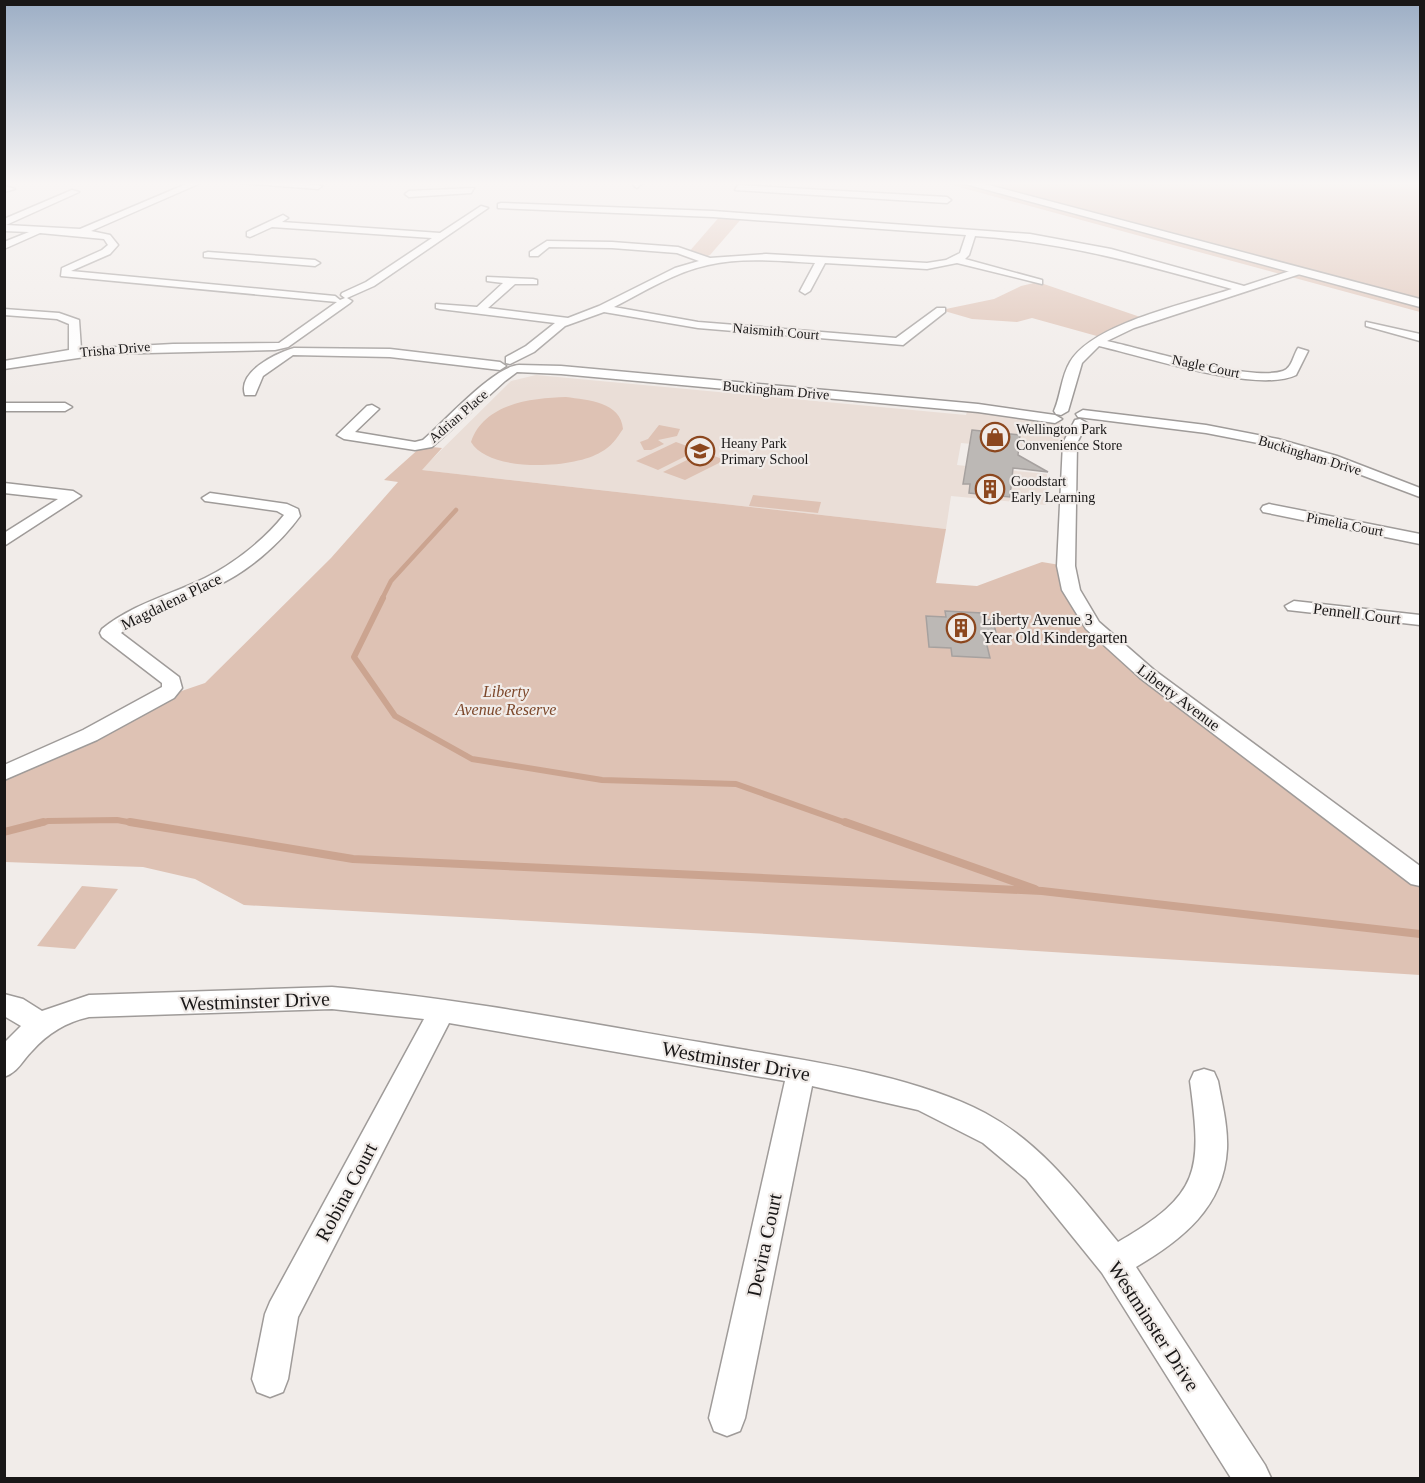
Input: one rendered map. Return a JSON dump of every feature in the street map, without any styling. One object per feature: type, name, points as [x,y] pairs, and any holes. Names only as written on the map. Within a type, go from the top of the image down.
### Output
[{"type":"main road","points":[[1224,251],[1420,303]]},
{"type":"street","points":[[107,251],[66,270],[65,274],[344,298]]},
{"type":"street","points":[[250,392],[252,379],[304,330],[344,298],[370,284],[419,251]]},
{"type":"street","points":[[534,254],[538,251]]},
{"type":"street","points":[[678,251],[709,261]]},
{"type":"street","points":[[958,260],[966,251]]},
{"type":"street","points":[[1104,251],[1244,289]]},
{"type":"street","points":[[208,255],[315,263]]},
{"type":"street","points":[[512,366],[549,332],[568,321],[603,308],[679,270],[709,261],[748,257],[914,267],[958,260],[1038,282]]},
{"type":"street","points":[[238,268],[257,258]]},
{"type":"street","points":[[805,291],[821,261]]},
{"type":"street","points":[[1058,416],[1070,389],[1076,363],[1086,350],[1098,342],[1130,326],[1299,271]]},
{"type":"street","points":[[205,286],[220,278]]},
{"type":"street","points":[[491,279],[532,282]]},
{"type":"street","points":[[481,309],[512,280]]},
{"type":"street","points":[[440,306],[568,321]]},
{"type":"street","name":"Naismith Court","points":[[603,308],[698,325],[898,342],[941,310]]},
{"type":"street","points":[[4,312],[59,316],[75,322],[75,353]]},
{"type":"street","points":[[1354,329],[1388,316]]},
{"type":"street","points":[[1370,324],[1420,338]]},
{"type":"street","name":"Nagle Court","points":[[1098,342],[1260,376],[1290,373],[1294,370],[1302,351]]},
{"type":"street","name":"Trisha Drive","points":[[4,365],[75,353],[160,346],[227,346],[461,360],[512,366]]},
{"type":"street","name":"Buckingham Drive","points":[[512,366],[1223,432],[1278,443],[1328,457],[1416,488]]},
{"type":"street","name":"Adrian Place","points":[[372,409],[344,435],[350,438],[422,446],[439,436],[512,366]]},
{"type":"street","points":[[1070,389],[1081,418]]},
{"type":"street","points":[[4,407],[65,407]]},
{"type":"street","name":"Liberty Avenue","points":[[1058,416],[1070,443]]},
{"type":"street","name":"Liberty Avenue","points":[[1081,418],[1070,443],[1067,574],[1076,602],[1092,625],[1147,674],[1420,878]]},
{"type":"street","points":[[4,488],[73,496],[4,542]]},
{"type":"street","name":"Magdalena Place","points":[[4,773],[90,735],[167,694],[172,688],[172,681],[109,633],[119,624],[157,604],[221,578],[292,516],[292,512],[280,507],[210,498]]},
{"type":"street","name":"Pimelia Court","points":[[1269,508],[1420,540]]},
{"type":"street","name":"Pennell Court","points":[[1294,606],[1420,620]]},
{"type":"street","name":"Westminster Drive","points":[[4,1065],[27,1036],[41,1024],[66,1011],[89,1006],[332,998],[392,1003],[536,1025],[801,1072],[894,1090],[923,1099],[974,1122],[994,1134],[1037,1169],[1114,1262],[1252,1479]]},
{"type":"street","points":[[4,1005],[14,1007],[41,1024]]},
{"type":"street","name":"Robina Court","points":[[270,1379],[282,1314],[441,1012]]},
{"type":"street","name":"Devira Court","points":[[727,1418],[801,1072]]},
{"type":"street","points":[[1114,1262],[1173,1226],[1199,1196],[1211,1165],[1212,1149],[1204,1081]]},
{"type":"shaded area","name":"Heany Park Primary School","points":[[536,375],[966,415],[968,408],[1055,419],[1060,421],[1070,443],[1069,453],[961,443],[957,465],[1047,474],[1046,505],[951,496],[946,529],[421,470],[511,381]]},
{"type":"green space","points":[[690,251],[713,251],[703,258],[688,253]]},
{"type":"green space","points":[[1196,251],[1226,251],[1420,303],[1420,312]]},
{"type":"green space","points":[[1237,251],[1420,251],[1420,299]]},
{"type":"green space","points":[[1038,282],[1149,320],[1104,338],[1032,318],[1017,322],[972,319],[941,310],[994,299],[1021,286]]},
{"type":"green space","points":[[566,397],[593,401],[616,413],[623,429],[608,448],[588,458],[572,462],[533,465],[495,459],[481,452],[471,442],[477,429],[498,411],[524,401]]},
{"type":"green space","points":[[659,425],[680,429],[677,436],[658,440],[664,444],[651,450],[644,450],[640,442],[648,439]]},
{"type":"green space","points":[[676,442],[698,450],[658,470],[636,461]]},
{"type":"green space","name":"Liberty Avenue Reserve","points":[[422,446],[442,448],[422,470],[946,529],[936,583],[977,586],[1042,562],[1066,566],[1092,625],[1404,866],[1420,870],[1420,975],[767,934],[244,905],[195,879],[143,867],[5,862],[5,773],[161,698],[205,683],[331,558],[398,482],[384,480]]},
{"type":"green space","points":[[703,452],[725,460],[685,480],[663,472]]},
{"type":"green space","points":[[753,495],[821,502],[818,513],[749,506]]},
{"type":"green space","points":[[82,886],[118,889],[75,949],[37,946]]},
{"type":"building","points":[[972,430],[1020,435],[1018,455],[1048,472],[1013,468],[1010,497],[969,493],[970,484],[963,484]]},
{"type":"building","name":"Liberty Avenue 3 Year Old Kindergarten","points":[[945,611],[982,613],[984,619],[993,620],[997,637],[985,637],[990,658],[952,656],[951,648],[929,647],[926,616],[946,617]]},
{"type":"waterway","points":[[382,599],[391,581],[456,510]]},
{"type":"waterway","points":[[383,598],[354,657],[395,716],[472,759],[602,780],[736,784],[849,824]]},
{"type":"waterway","points":[[37,824],[48,821],[117,820],[139,824]]},
{"type":"waterway","points":[[4,832],[43,822]]},
{"type":"waterway","points":[[130,822],[353,859],[1042,891],[1420,934]]},
{"type":"waterway","points":[[845,822],[1035,889]]},
{"type":"place","name":"Wellington Park Convenience Store","points":[[995,437]]},
{"type":"place","name":"Heany Park Primary School","points":[[700,451]]},
{"type":"place","name":"Goodstart Early Learning","points":[[990,489]]},
{"type":"place","name":"Liberty Avenue 3 Year Old Kindergarten","points":[[961,628]]}]
